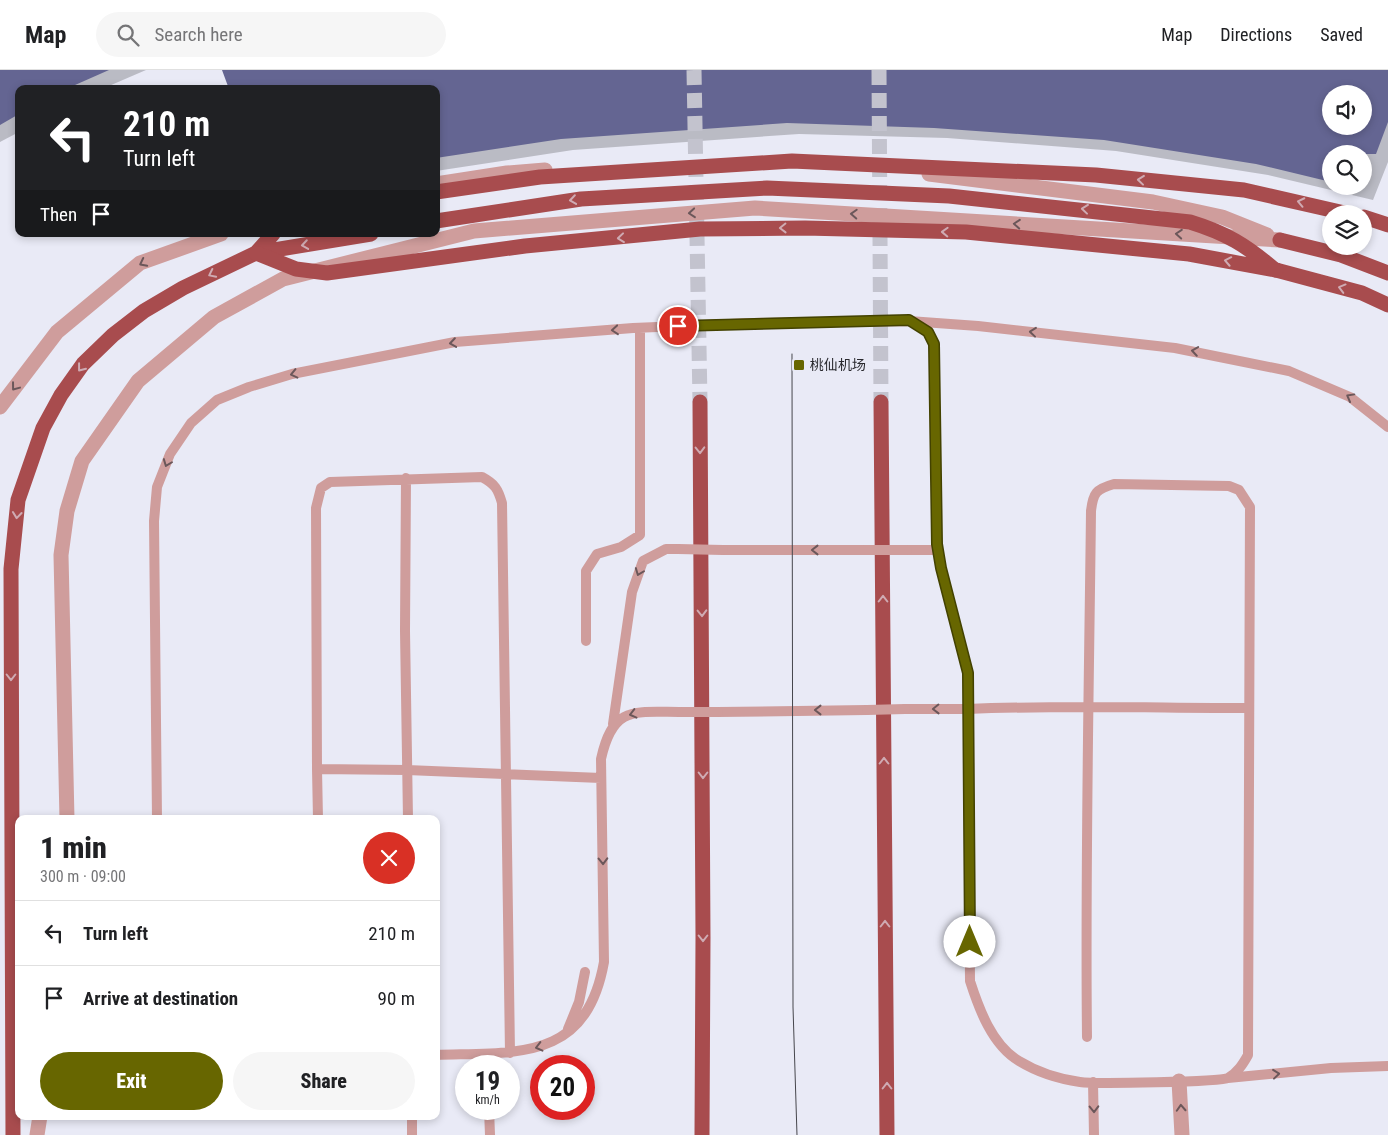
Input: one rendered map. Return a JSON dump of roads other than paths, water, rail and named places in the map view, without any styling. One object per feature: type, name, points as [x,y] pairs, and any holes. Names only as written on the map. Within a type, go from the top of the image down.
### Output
[{"type":"highway","points":[[440,191],[540,177],[792,160],[1096,175],[1244,190],[1322,208]]},
{"type":"highway","points":[[440,220],[581,199],[679,192],[767,188],[949,196],[1190,222],[1212,229],[1246,245],[1276,270]]},
{"type":"highway","points":[[1372,220],[1388,225]]},
{"type":"highway","points":[[256,253],[296,269],[327,273],[525,246],[700,230],[805,228],[976,233],[1189,254],[1276,270],[1362,293],[1388,305]]},
{"type":"highway","points":[[256,253],[270,237]]},
{"type":"highway","points":[[13,1135],[11,569],[18,500],[43,428],[61,396],[84,364],[113,336],[152,306],[256,253],[353,237]]},
{"type":"highway","points":[[1280,240],[1341,255],[1388,273]]},
{"type":"highway","points":[[700,402],[703,907],[702,1135]]},
{"type":"highway","points":[[882,402],[887,1135]]},
{"type":"street","points":[[440,183],[507,173],[739,158],[968,177],[1153,202],[1222,217],[1280,240]]},
{"type":"street","points":[[67,815],[61,555],[67,511],[82,460],[138,381],[214,317],[282,279],[474,231],[755,208],[1280,240]]},
{"type":"street","points":[[0,407],[57,332],[140,263],[213,237]]},
{"type":"street","points":[[1179,1081],[1182,1135]]},
{"type":"street","points":[[37,1135],[39,1120]]},
{"type":"lane","points":[[909,320],[928,332],[934,344],[938,550],[968,673],[970,981],[980,1010],[1000,1044],[1017,1061],[1046,1075],[1093,1082],[1179,1081],[1331,1068],[1388,1066]]},
{"type":"lane","points":[[157,815],[154,521],[158,487],[170,454],[191,423],[217,400],[249,387],[292,374],[455,342],[640,328],[754,323],[909,320],[1120,341],[1184,349],[1252,362],[1289,371],[1350,397],[1388,427]]},
{"type":"lane","points":[[586,641],[586,571],[597,554],[621,547],[640,535],[640,328]]},
{"type":"lane","points":[[406,478],[405,631],[408,815]]},
{"type":"lane","points":[[318,815],[317,498],[321,488],[330,482],[406,478],[482,478],[492,483],[498,490],[502,503],[504,774],[510,1053]]},
{"type":"lane","points":[[1086,1037],[1091,511],[1093,497],[1101,487],[1114,484],[1229,486],[1239,490],[1250,507],[1248,1055],[1242,1066],[1227,1078]]},
{"type":"lane","points":[[440,1055],[510,1053],[544,1047],[567,1032],[586,1013],[600,985],[604,962],[601,759],[605,740],[613,724],[632,592],[643,561],[666,549],[938,550]]},
{"type":"lane","points":[[613,724],[629,714],[682,712],[1249,708]]},
{"type":"lane","points":[[317,769],[407,770],[601,778]]},
{"type":"lane","points":[[567,1032],[579,1002],[585,972]]},
{"type":"lane","points":[[1093,1082],[1094,1135]]},
{"type":"lane","points":[[412,1120],[412,1135]]},
{"type":"lane","points":[[489,1120],[490,1135]]},
{"type":"tunnel","points":[[694,70],[700,402]]},
{"type":"tunnel","points":[[879,70],[881,402]]},
{"type":"tram line","points":[[792,354],[793,1007],[797,1135]]},
{"type":"place","name":"桃仙机场","points":[[799,365]]}]
